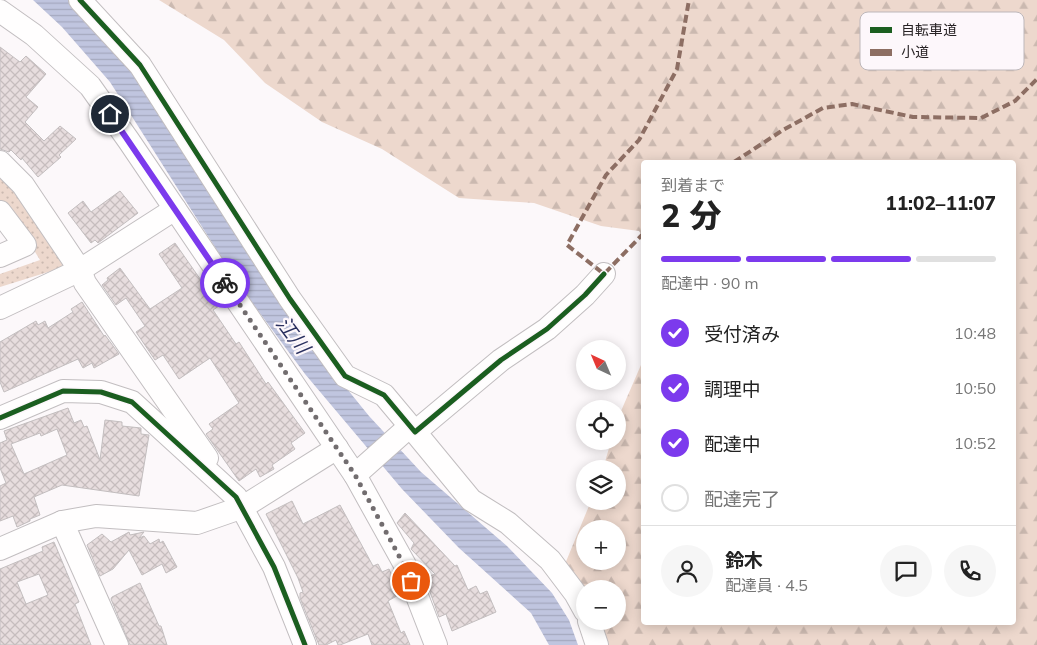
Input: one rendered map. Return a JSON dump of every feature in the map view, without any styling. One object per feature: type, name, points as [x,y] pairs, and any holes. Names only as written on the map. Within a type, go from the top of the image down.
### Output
[{"type":"street","points":[[80,0],[140,65],[290,299],[344,376],[384,394],[470,500],[508,523],[550,560],[576,595]]},
{"type":"street","points":[[0,10],[34,34],[90,86],[355,475],[404,565],[436,645]]},
{"type":"street","points":[[0,162],[23,185],[80,270],[85,283],[243,508],[274,567],[305,645]]},
{"type":"street","points":[[3,305],[80,270],[174,209]]},
{"type":"street","points":[[0,212],[25,245],[0,256]]},
{"type":"street","points":[[355,475],[501,360],[547,329],[585,295],[604,274]]},
{"type":"street","points":[[0,418],[63,391],[101,392],[132,402],[229,489]]},
{"type":"street","points":[[0,549],[62,522],[96,516],[197,523],[243,508],[337,448]]},
{"type":"street","points":[[62,522],[116,645]]},
{"type":"street","points":[[592,630],[597,645]]},
{"type":"green space","points":[[159,0],[1037,0],[1037,645],[605,645],[600,630],[626,630],[626,580],[578,580],[565,564],[576,537],[576,570],[626,570],[626,520],[583,520],[587,510],[626,510],[626,460],[606,460],[608,450],[626,450],[626,400],[641,365],[641,625],[1016,625],[1016,160],[641,160],[641,234],[639,231],[601,226],[534,203],[459,198],[382,149],[322,122],[265,83],[224,40]]},
{"type":"green space","points":[[0,177],[34,215],[65,259],[61,268],[0,287],[0,274],[40,260],[15,219],[0,203]]},
{"type":"water","name":"江川","points":[[33,0],[70,0],[111,42],[203,178],[258,270],[318,353],[369,416],[421,472],[507,546],[552,593],[569,620],[578,645],[549,645],[531,613],[459,548],[402,489],[305,374],[239,285],[110,82],[62,27]]},
{"type":"building","points":[[0,47],[20,62],[26,56],[46,74],[26,97],[38,107],[25,122],[44,141],[60,126],[76,139],[59,155],[61,157],[38,177],[22,158],[21,160],[11,150],[9,152],[0,149]]},
{"type":"building","points":[[120,191],[138,213],[98,243],[95,240],[91,243],[68,213],[83,201],[91,212]]},
{"type":"building","points":[[175,243],[219,306],[213,310],[236,344],[239,342],[266,384],[268,382],[305,433],[291,443],[295,449],[272,465],[274,469],[260,477],[256,469],[239,481],[206,434],[213,429],[209,424],[239,403],[210,358],[179,379],[163,355],[155,360],[136,332],[145,326],[126,298],[116,305],[102,285],[108,280],[107,278],[120,268],[150,309],[182,288],[159,254]]},
{"type":"building","points":[[82,302],[104,336],[119,354],[94,368],[92,363],[83,368],[78,359],[4,392],[0,382],[0,342],[36,321],[38,325],[45,321],[48,328],[73,312],[71,309]]},
{"type":"building","points":[[68,408],[74,423],[81,420],[84,427],[87,426],[100,460],[105,420],[122,422],[122,426],[141,428],[141,434],[149,435],[139,496],[62,485],[34,497],[40,515],[30,519],[30,521],[17,527],[13,516],[0,521],[0,486],[6,483],[0,468],[0,443],[7,440],[4,431]],"holes":[[[57,429],[67,455],[24,474],[11,444],[40,433],[41,436]]]},
{"type":"building","points":[[292,501],[303,524],[340,505],[373,566],[378,564],[382,572],[389,569],[400,594],[388,601],[401,633],[404,631],[410,645],[372,645],[368,634],[340,645],[338,645],[336,640],[326,645],[319,645],[300,598],[300,593],[303,592],[298,578],[266,514]]},
{"type":"building","points":[[405,513],[455,566],[457,565],[468,590],[476,586],[480,594],[487,591],[496,612],[452,631],[446,614],[439,617],[425,578],[435,574],[411,549],[414,543],[397,523]]},
{"type":"building","points":[[129,532],[130,535],[144,532],[139,538],[144,536],[150,544],[159,539],[160,543],[163,541],[177,567],[166,573],[162,564],[142,575],[129,550],[113,569],[100,576],[87,545],[102,534],[111,542]]},
{"type":"building","points":[[54,542],[79,602],[75,604],[91,645],[0,645],[0,569],[43,551],[42,547]],"holes":[[[39,574],[48,595],[26,604],[17,582]]]},
{"type":"building","points":[[140,583],[159,626],[161,626],[167,645],[130,645],[111,599]]},
{"type":"marked path","points":[[641,236],[604,274],[567,245],[606,175],[639,140],[677,69],[689,0]]},
{"type":"marked path","points":[[737,160],[783,130],[823,108],[852,104],[913,117],[981,118],[1015,101],[1037,79]]},
{"type":"cycle path","points":[[80,0],[140,65],[290,299],[345,376],[384,395],[415,432],[501,360],[547,329],[585,295],[604,274]]},
{"type":"cycle path","points":[[0,418],[63,391],[101,392],[132,402],[236,497],[274,567],[305,645]]},
{"type":"way so far","points":[[225,283],[355,475],[411,581]]},
{"type":"route","points":[[110,114],[225,283]]}]
